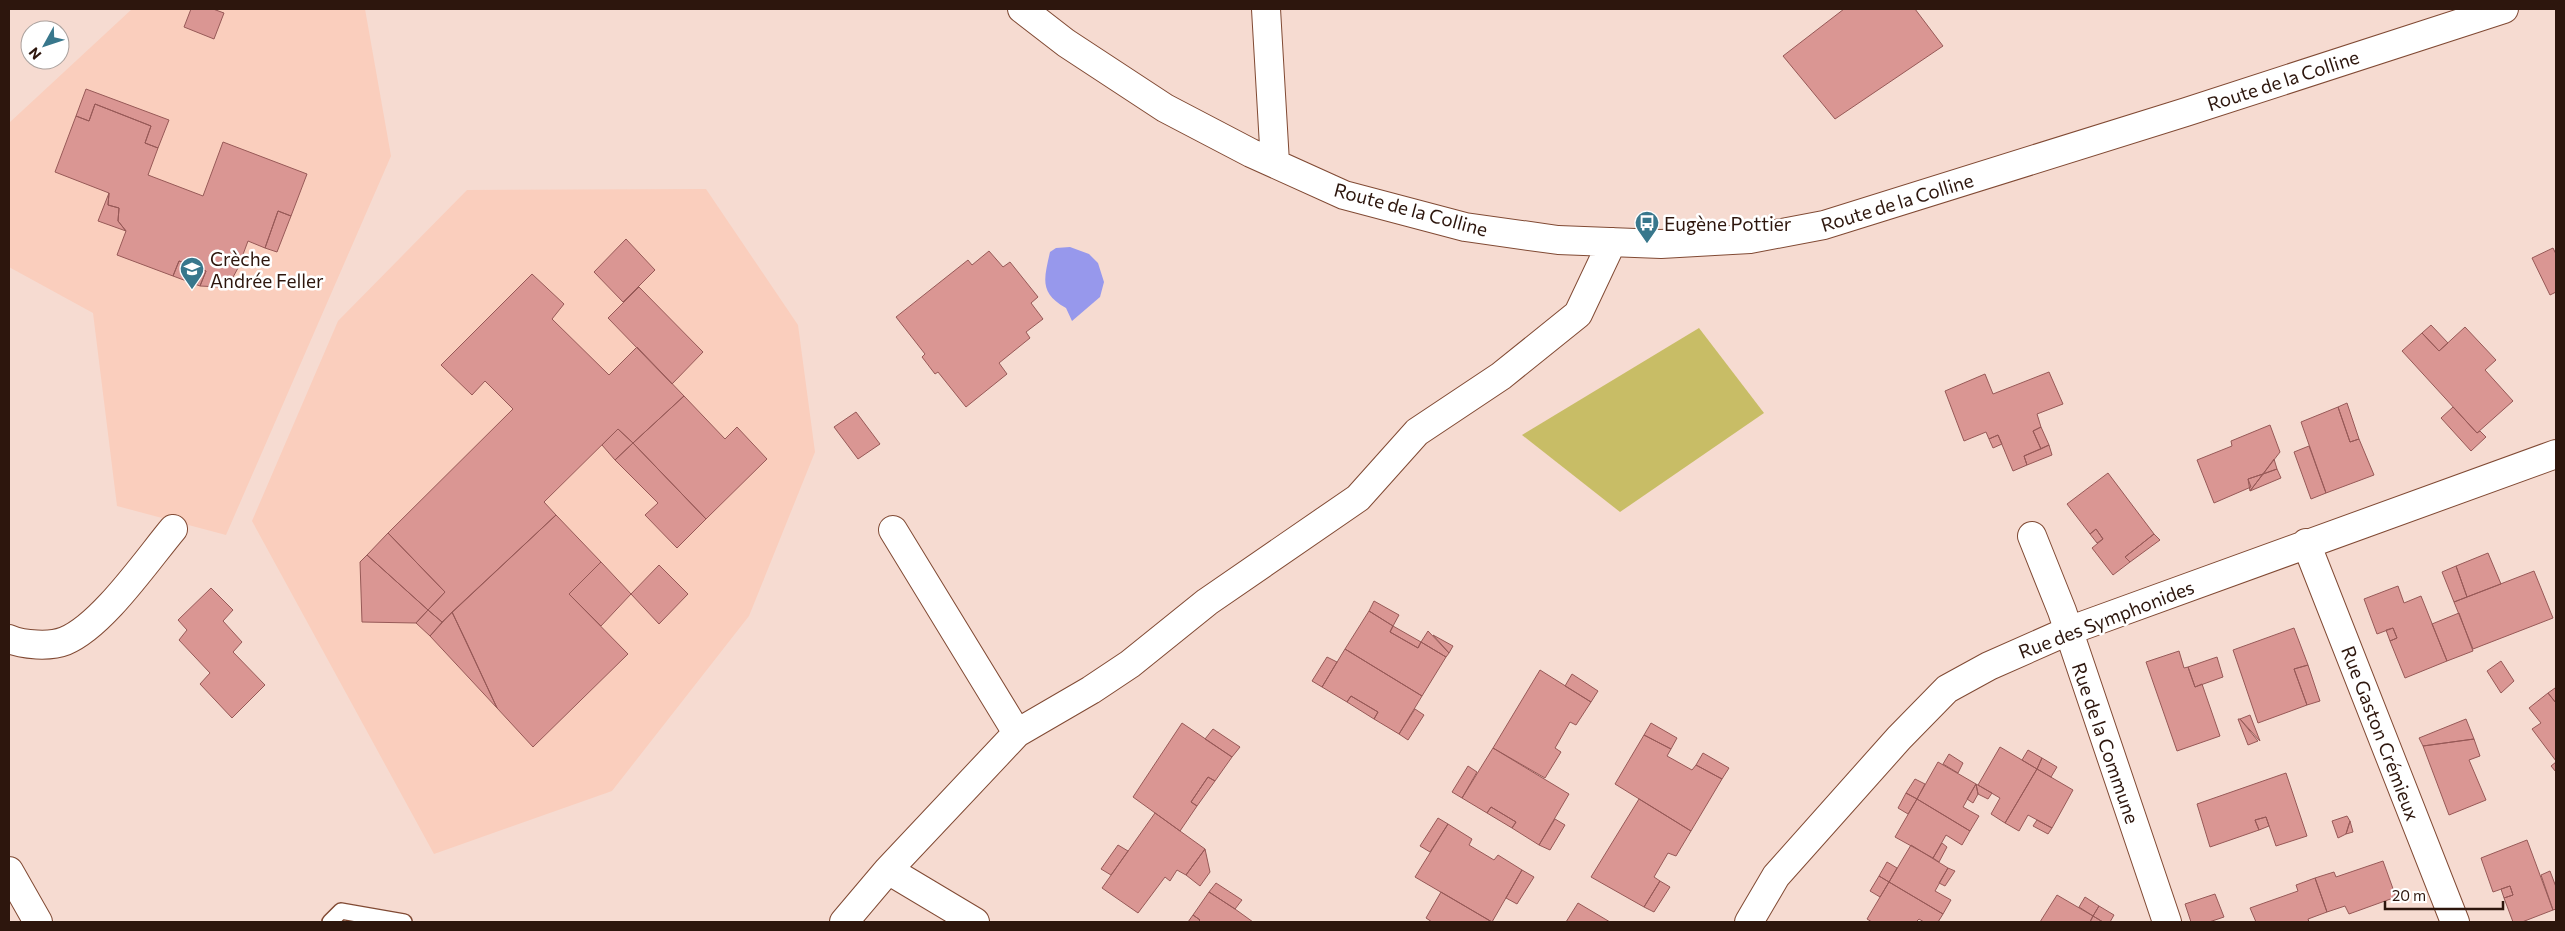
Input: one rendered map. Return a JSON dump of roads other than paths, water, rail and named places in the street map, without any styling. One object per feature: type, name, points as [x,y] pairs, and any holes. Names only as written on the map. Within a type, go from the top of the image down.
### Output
[{"type":"street","name":"Route de la Colline","points":[[1022,9],[1066,44],[1165,108],[1275,164],[1344,195],[1465,227],[1558,240],[1661,244],[1750,238],[1824,225],[2504,9]]},
{"type":"street","points":[[1266,9],[1275,164]]},
{"type":"street","points":[[844,922],[888,870],[1017,733],[1091,690],[1130,664],[1207,602],[1358,498],[1417,432],[1501,376],[1578,314],[1612,242]]},
{"type":"street","name":"Rue des Symphonides","points":[[1749,922],[1776,876],[1899,738],[1947,689],[1989,666],[2068,631],[2306,543],[2556,454]]},
{"type":"street","points":[[9,639],[22,645],[63,642],[84,631],[123,590],[173,528]]},
{"type":"street","points":[[893,530],[1017,733]]},
{"type":"street","name":"Rue de la Commune","points":[[2032,536],[2068,631],[2167,922]]},
{"type":"street","name":"Rue Gaston Crémieux","points":[[2306,543],[2455,922]]},
{"type":"street","points":[[888,870],[975,922]]},
{"type":"street","points":[[9,871],[38,922]]},
{"type":"lane","points":[[330,922],[341,911],[404,922]]},
{"type":"water","points":[[1070,247],[1089,254],[1098,263],[1104,282],[1100,297],[1072,321],[1066,308],[1051,297],[1047,291],[1045,278],[1050,252],[1056,248]]},
{"type":"place","name":"Eugène Pottier","points":[[1647,244]]},
{"type":"place","name":"Crèche Andrée Feller","points":[[192,290]]}]
